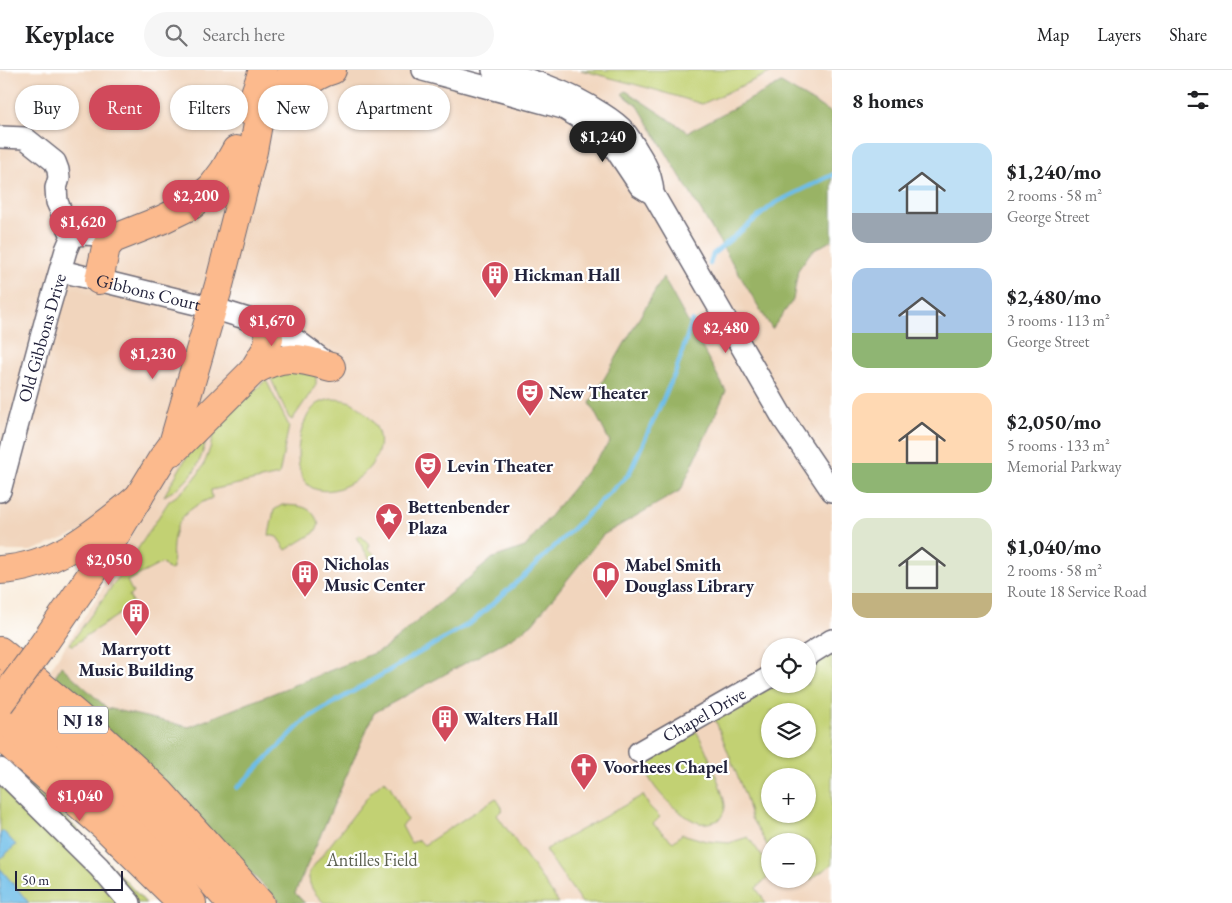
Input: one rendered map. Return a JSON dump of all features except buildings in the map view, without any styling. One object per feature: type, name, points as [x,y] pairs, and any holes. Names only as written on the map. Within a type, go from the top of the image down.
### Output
[{"type":"main road","points":[[0,704],[94,572],[173,444],[263,70]]},
{"type":"main road","points":[[99,280],[106,247],[113,239],[161,220],[192,204],[245,151],[292,96],[320,73],[332,70]]},
{"type":"main road","points":[[245,151],[266,103],[289,71]]},
{"type":"main road","points":[[162,459],[176,448],[253,371],[267,348],[269,338],[267,326]]},
{"type":"main road","points":[[253,371],[285,358],[304,360],[336,370]]},
{"type":"main road","points":[[0,570],[34,564],[67,551],[101,529],[139,497]]},
{"type":"main road","name":"NJ 18","points":[[0,651],[78,716],[161,793],[260,903]]},
{"type":"main road","name":"NJ 18","points":[[0,684],[116,786],[232,903]]},
{"type":"main road","points":[[0,716],[68,773],[123,824],[176,879],[192,903]]},
{"type":"main road","points":[[0,736],[99,821],[181,903]]},
{"type":"main road","points":[[161,793],[225,848],[276,903]]},
{"type":"street","points":[[423,70],[563,108],[588,123],[612,144],[640,186],[654,194]]},
{"type":"street","points":[[493,70],[548,85],[580,99],[625,132],[640,155],[652,179],[654,194],[784,420],[832,491]]},
{"type":"street","points":[[0,137],[25,138],[55,162],[58,170],[57,202],[72,236],[96,234],[113,239]]},
{"type":"street","name":"Old Gibbons Drive","points":[[0,490],[47,315],[72,236]]},
{"type":"street","name":"Gibbons Court","points":[[61,271],[205,306],[267,326],[297,341],[336,370]]},
{"type":"street","points":[[816,650],[832,640]]},
{"type":"street","name":"Chapel Drive","points":[[639,752],[761,682]]},
{"type":"street","points":[[0,769],[99,867],[130,903]]},
{"type":"shaded area","points":[[0,70],[832,70],[832,903],[273,903],[46,676],[101,591],[152,497],[105,523],[31,551],[0,551]]},
{"type":"green space","points":[[581,70],[776,70],[702,104]]},
{"type":"green space","points":[[781,83],[832,113],[832,240],[811,252],[798,270],[793,300],[772,329],[638,106],[622,94],[626,91],[688,132]]},
{"type":"green space","points":[[663,277],[726,391],[681,490],[603,535],[532,624],[513,637],[374,713],[295,893],[305,903],[281,903],[55,677],[61,666],[107,708],[189,727],[384,649],[493,558],[525,547],[610,442],[590,403]]},
{"type":"green space","points":[[274,369],[316,375],[316,385],[292,420],[289,418],[268,372]]},
{"type":"green space","points":[[266,380],[289,426],[279,475],[211,490],[212,498],[190,510],[182,518],[178,526],[174,535],[173,569],[169,570],[162,563],[127,581],[133,593],[129,596],[134,605],[74,645],[70,644],[126,567],[169,501],[194,480],[206,459],[213,434],[221,422]]},
{"type":"green space","points":[[332,399],[353,403],[368,416],[378,433],[378,451],[370,466],[357,479],[341,488],[324,491],[310,487],[301,474],[298,448],[302,429],[310,412],[319,403]]},
{"type":"green space","points":[[208,432],[195,470],[183,484],[164,496],[186,458]]},
{"type":"green space","points":[[282,505],[300,506],[309,510],[319,525],[314,533],[286,550],[277,537],[269,535],[274,510]]},
{"type":"green space","points":[[360,535],[370,545],[368,548],[376,556],[371,561],[356,537]]},
{"type":"green space","points":[[832,650],[832,864],[816,876],[816,833],[761,833],[761,835],[751,818],[746,798],[715,719],[761,692],[816,693],[816,659]]},
{"type":"green space","points":[[696,731],[713,768],[725,806],[719,820],[707,823],[693,820],[675,808],[658,791],[647,773],[650,758],[655,753]]},
{"type":"green space","points":[[0,760],[56,807],[146,903],[19,903],[0,882]]},
{"type":"green space","name":"Antilles Field","points":[[384,780],[390,786],[407,820],[402,826],[411,843],[419,840],[424,845],[496,798],[503,809],[497,815],[559,903],[324,903],[311,886],[309,872],[373,790]]},
{"type":"green space","points":[[643,795],[649,806],[660,817],[653,824],[673,842],[682,834],[706,841],[729,843],[748,837],[761,855],[761,883],[756,888],[766,903],[582,903],[545,850]]},
{"type":"water","points":[[3,831],[16,845],[0,859],[0,834]]},
{"type":"water","points":[[0,868],[29,903],[0,903]]},
{"type":"waterway","points":[[710,264],[713,254],[775,203],[832,175]]},
{"type":"waterway","points":[[237,788],[306,719],[472,622],[525,575],[629,474],[676,371],[692,321]]},
{"type":"place","name":"Hickman Hall","points":[[495,299]]},
{"type":"place","name":"New Theater","points":[[530,417]]},
{"type":"place","name":"Levin Theater","points":[[428,490]]},
{"type":"place","name":"Bettenbender Plaza","points":[[389,541]]},
{"type":"place","name":"Nicholas Music Center","points":[[305,598]]},
{"type":"place","name":"Mabel Smith Douglass Library","points":[[606,599]]},
{"type":"place","name":"Marryott Music Building","points":[[136,637]]},
{"type":"place","name":"Walters Hall","points":[[445,743]]},
{"type":"place","name":"Voorhees Chapel","points":[[584,791]]}]
